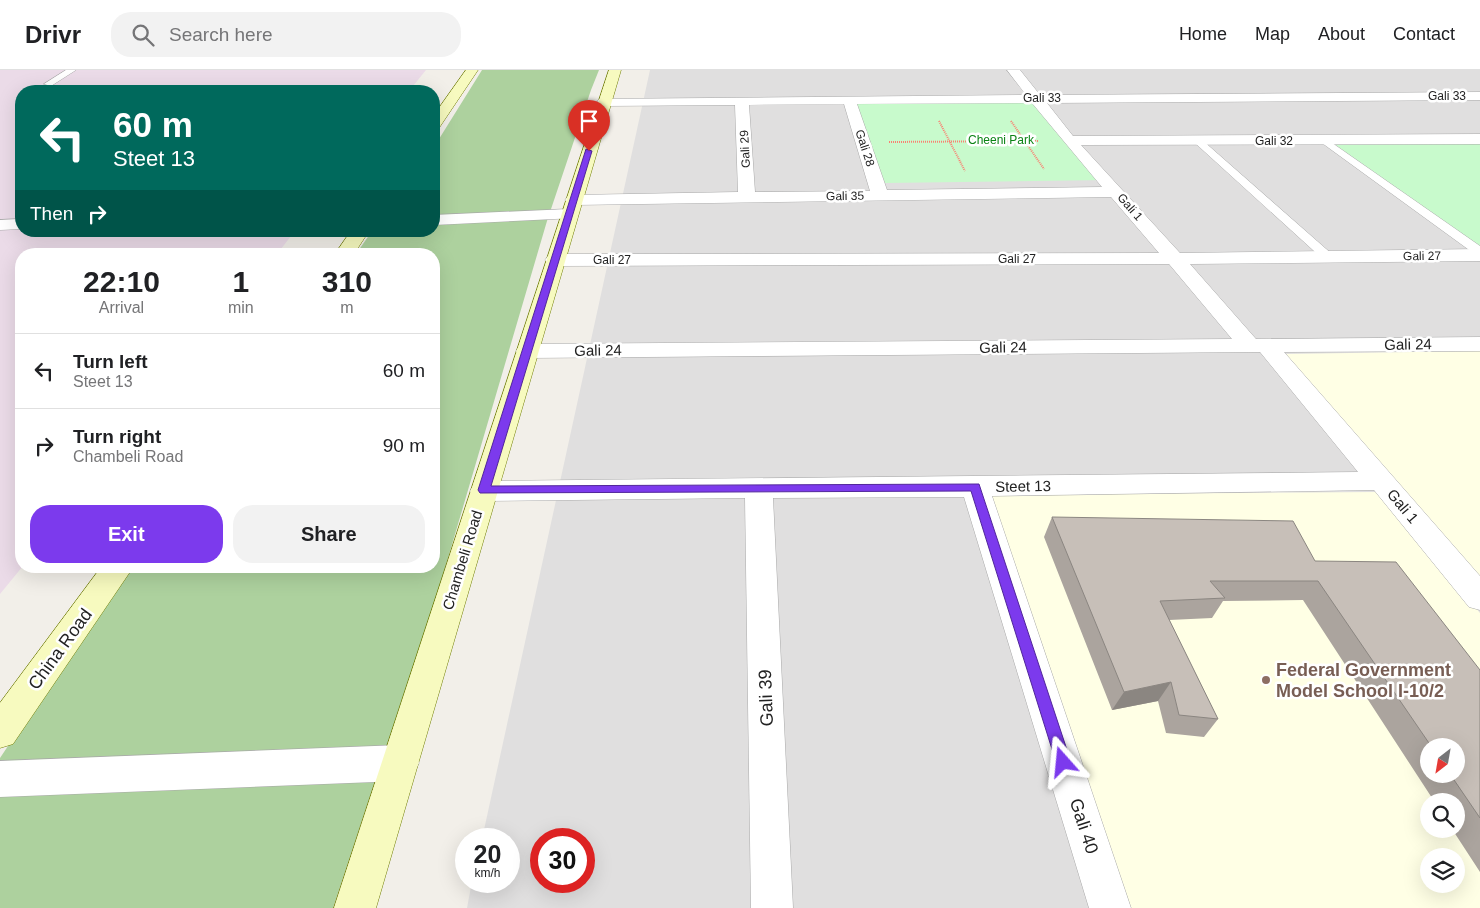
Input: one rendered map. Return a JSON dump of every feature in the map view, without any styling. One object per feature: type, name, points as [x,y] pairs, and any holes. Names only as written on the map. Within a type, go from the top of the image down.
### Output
[{"type":"street","points":[[440,116],[472,70]]},
{"type":"street","name":"Chambeli Road","points":[[355,908],[615,70]]},
{"type":"street","name":"Gali 1","points":[[1013,70],[1069,140],[1175,258],[1382,481],[1480,598]]},
{"type":"street","name":"Gali 33","points":[[604,102],[1480,96]]},
{"type":"street","name":"Gali 28","points":[[849,100],[880,196]]},
{"type":"street","name":"Gali 29","points":[[742,101],[747,198]]},
{"type":"street","name":"Gali 32","points":[[1069,140],[1326,141],[1480,139]]},
{"type":"street","name":"Gali 35","points":[[440,219],[571,207],[747,198],[1117,192]]},
{"type":"street","points":[[0,225],[15,224]]},
{"type":"street","points":[[348,248],[356,237]]},
{"type":"street","name":"Gali 27","points":[[555,260],[1329,258],[1480,254]]},
{"type":"street","name":"Gali 24","points":[[527,351],[1480,344]]},
{"type":"street","name":"Steet 13","points":[[484,490],[975,487],[1382,481]]},
{"type":"street","name":"Gali 40","points":[[975,487],[1110,908]]},
{"type":"street","name":"Gali 39","points":[[759,488],[772,908]]},
{"type":"street","name":"China Road","points":[[0,732],[114,573]]},
{"type":"street","points":[[0,779],[400,763]]},
{"type":"lane","points":[[48,84],[72,70]]},
{"type":"lane","points":[[1198,141],[1329,258]]},
{"type":"lane","points":[[1326,141],[1480,254]]},
{"type":"path","points":[[994,98],[1060,192]]},
{"type":"path","points":[[929,99],[977,194]]},
{"type":"path","points":[[863,142],[1069,140]]},
{"type":"shaded area","points":[[0,70],[426,70],[414,85],[15,85],[15,237],[290,237],[282,248],[15,248],[15,573],[17,573],[0,594]]},
{"type":"shaded area","points":[[650,70],[1480,70],[1480,908],[467,908],[470,893],[520,893],[520,828],[484,828]]},
{"type":"shaded area","points":[[1480,351],[1480,581],[1285,354]]},
{"type":"shaded area","name":"Federal Government Model School I-10/2","points":[[1380,492],[1480,613],[1480,908],[1128,908],[990,495]]},
{"type":"green space","points":[[482,70],[599,70],[547,221],[441,582],[333,908],[0,908],[0,758],[123,573],[440,573],[440,248],[360,248],[368,237],[440,237],[440,137]]},
{"type":"green space","name":"Cheeni Park","points":[[1040,97],[1107,180],[885,183],[851,99]]},
{"type":"green space","points":[[1480,138],[1480,248],[1327,139]]},
{"type":"building","points":[[1052,517],[1293,521],[1315,561],[1396,562],[1480,670],[1480,818],[1465,796],[1465,793],[1463,793],[1456,783],[1465,783],[1465,738],[1426,738],[1318,581],[1210,581],[1225,598],[1160,601],[1218,719],[1179,715],[1171,682],[1124,692]]},
{"type":"place","name":"Federal Government Model School I-10/2","points":[[1266,680]]},
{"type":"route","points":[[589,151],[484,490],[975,487],[1063,762]]}]
